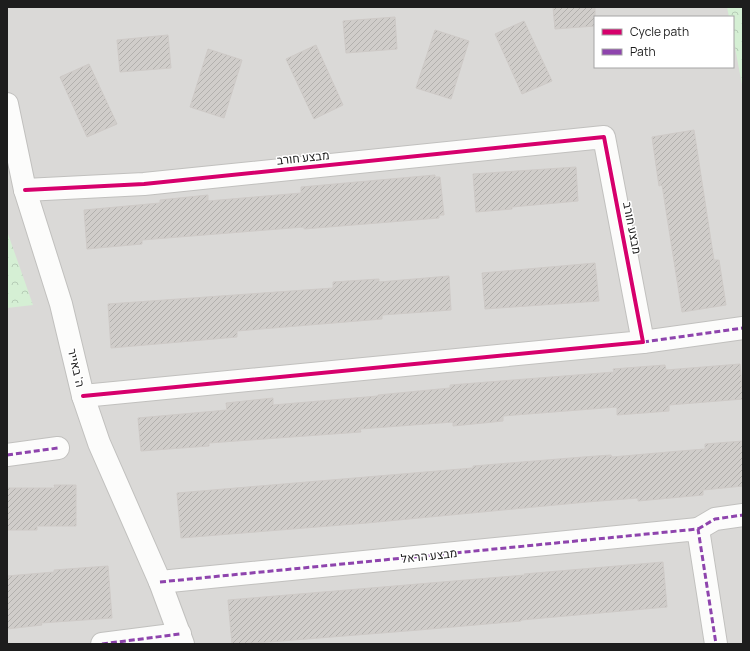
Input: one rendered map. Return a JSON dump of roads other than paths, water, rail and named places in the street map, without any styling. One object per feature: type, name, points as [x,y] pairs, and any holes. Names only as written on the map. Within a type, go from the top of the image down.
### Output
[{"type":"street","name":"ה' באייר","points":[[7,104],[25,190],[61,304],[83,396],[99,443],[160,582],[182,639]]},
{"type":"street","name":"מבצע חורב","points":[[25,190],[144,184],[604,137],[643,342]]},
{"type":"street","points":[[83,396],[643,342],[743,328]]},
{"type":"street","points":[[7,455],[58,448]]},
{"type":"street","name":"מבצע הראל","points":[[160,582],[698,529],[715,519],[743,515]]},
{"type":"street","points":[[698,529],[716,644]]},
{"type":"street","points":[[102,644],[182,639]]}]
